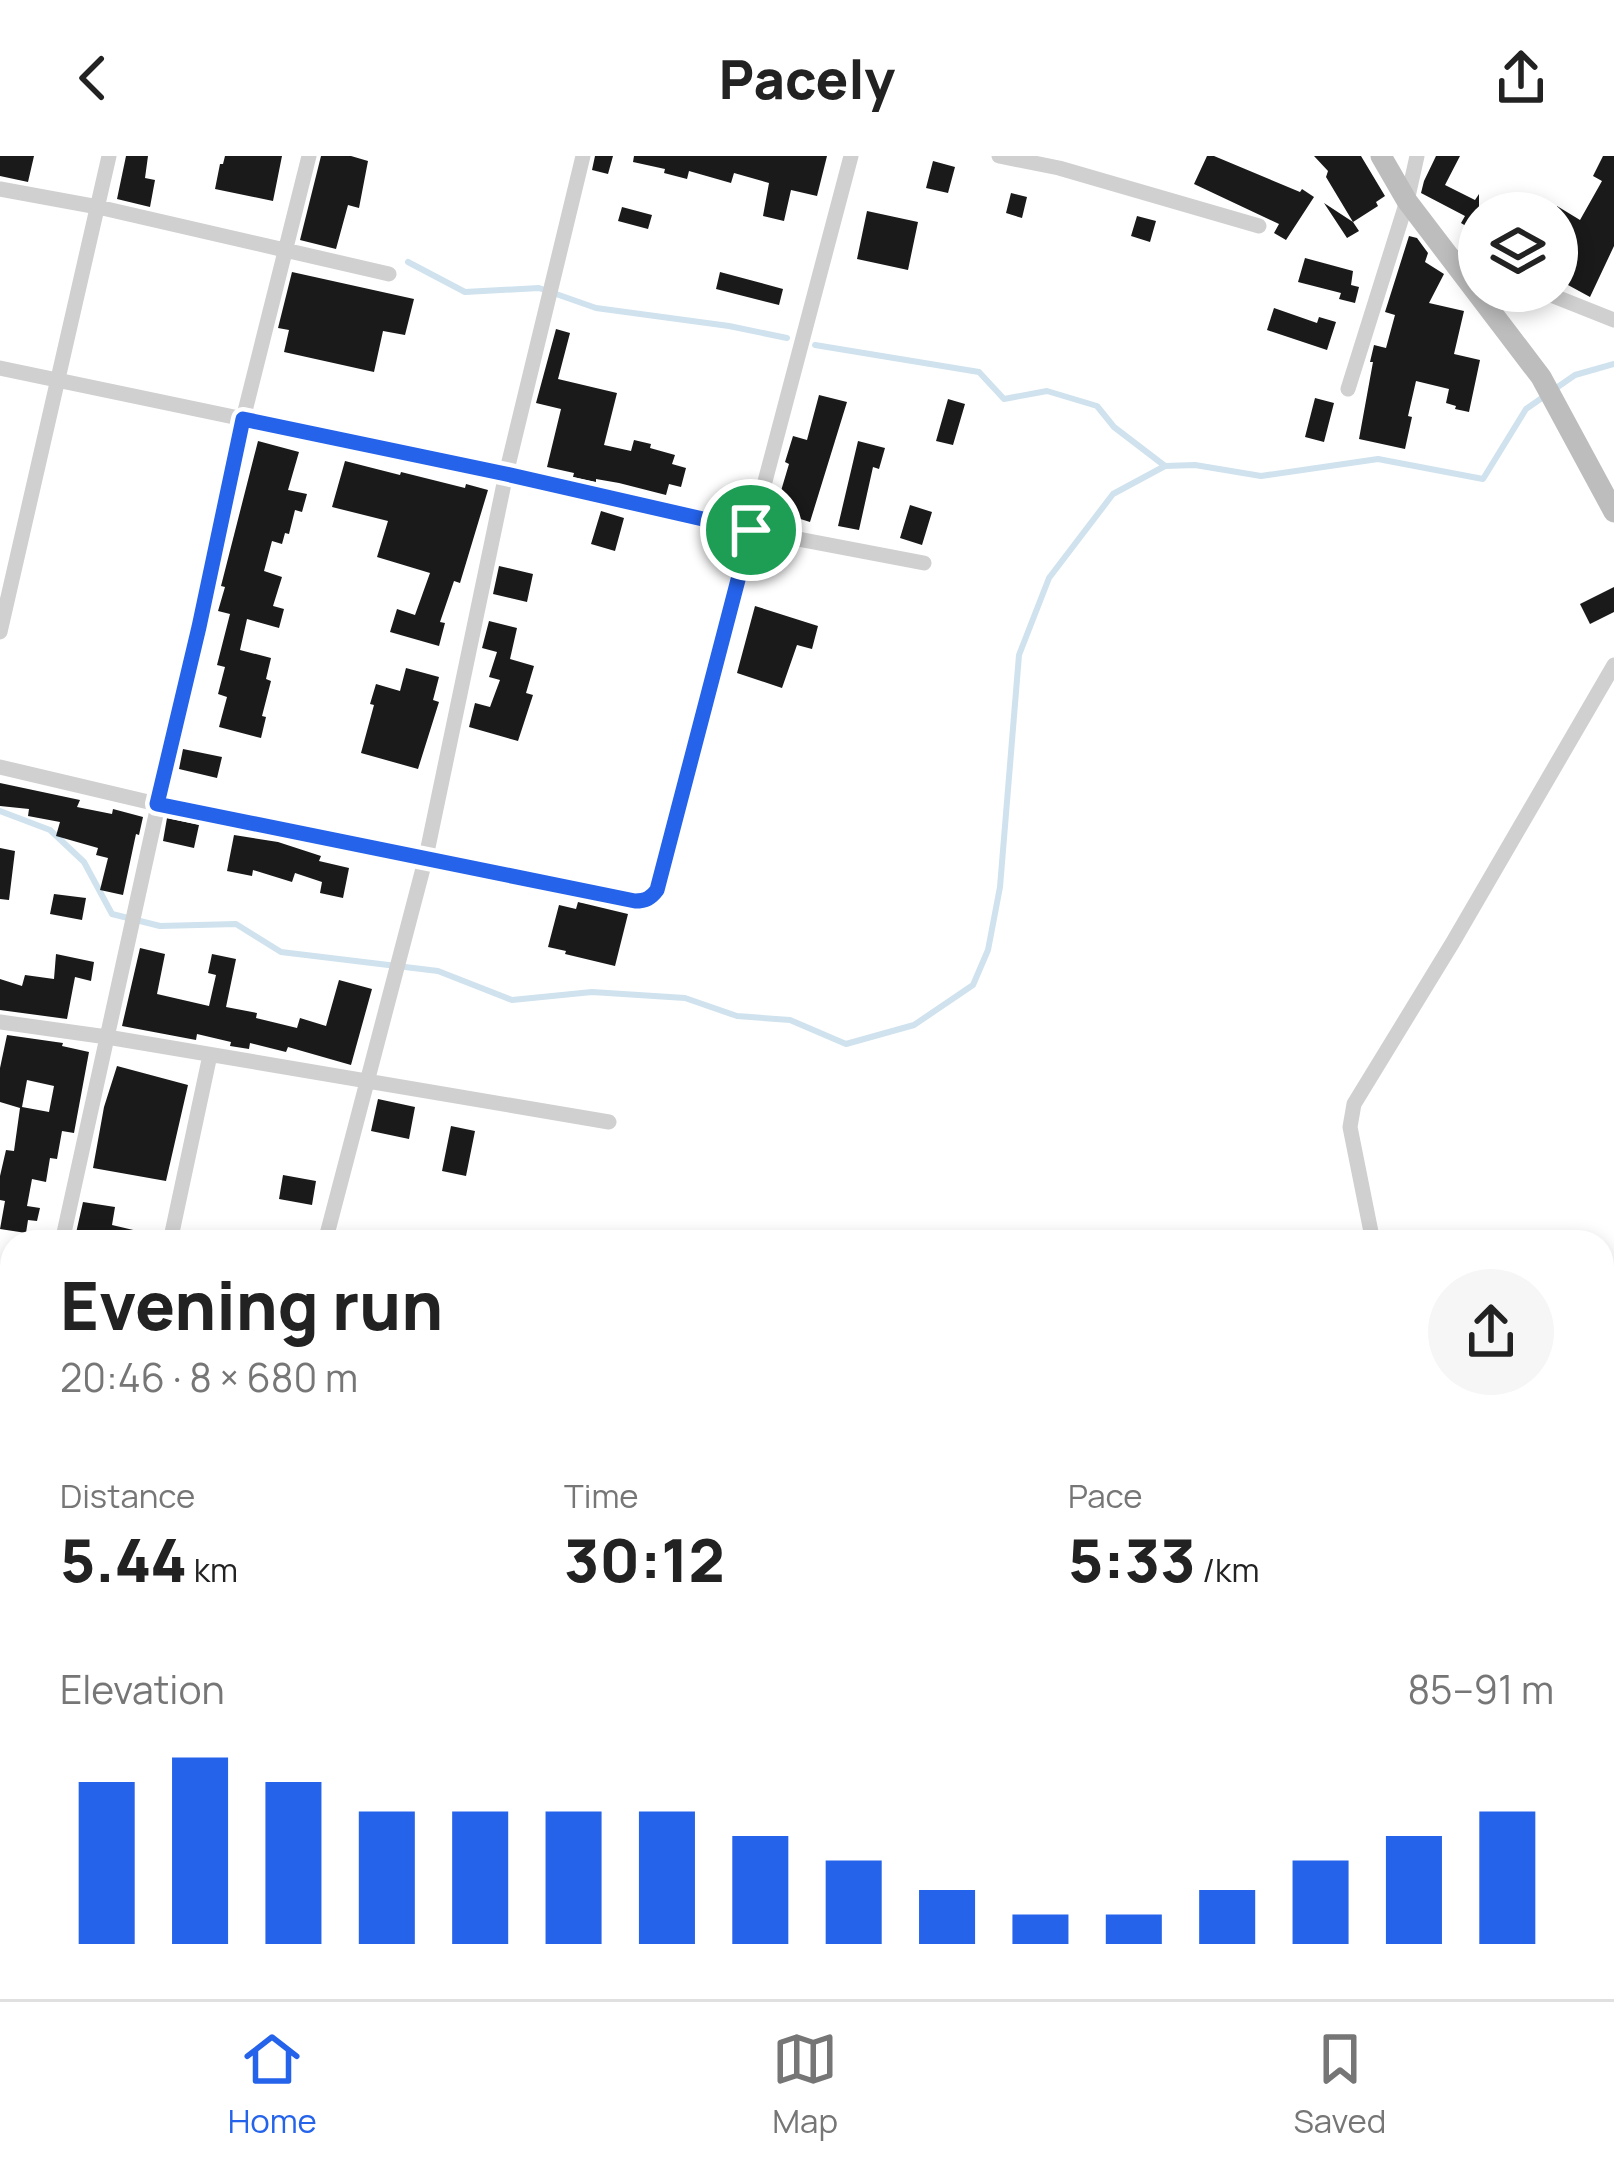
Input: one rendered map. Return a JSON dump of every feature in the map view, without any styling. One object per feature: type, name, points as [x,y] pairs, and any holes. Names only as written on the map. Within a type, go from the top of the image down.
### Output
[{"type":"main road","points":[[1381,156],[1408,201],[1541,377],[1614,512]]},
{"type":"street","points":[[0,632],[109,156]]},
{"type":"street","points":[[65,1230],[243,419],[309,156]]},
{"type":"street","points":[[328,1230],[426,857],[506,474],[583,156]]},
{"type":"street","points":[[0,767],[157,804],[644,901],[657,890],[851,156]]},
{"type":"street","points":[[999,156],[1060,162],[1259,226]]},
{"type":"street","points":[[1348,389],[1408,201],[1417,156]]},
{"type":"street","points":[[0,188],[389,274]]},
{"type":"street","points":[[1447,254],[1458,258]]},
{"type":"street","points":[[1578,306],[1614,320]]},
{"type":"street","points":[[0,368],[924,563]]},
{"type":"street","points":[[1371,1230],[1350,1127],[1354,1104],[1614,665]]},
{"type":"street","points":[[0,1022],[609,1122]]},
{"type":"street","points":[[173,1230],[210,1055]]},
{"type":"building","points":[[0,156],[34,156],[28,182],[0,176]]},
{"type":"building","points":[[126,156],[148,156],[145,178],[155,180],[150,207],[117,199]]},
{"type":"building","points":[[225,156],[282,156],[273,201],[215,189]]},
{"type":"building","points":[[321,156],[368,161],[359,208],[348,205],[336,249],[300,240]]},
{"type":"building","points":[[595,156],[613,156],[608,174],[592,170]]},
{"type":"building","points":[[634,156],[827,156],[817,196],[791,190],[784,221],[763,216],[769,183],[734,173],[731,183],[689,171],[687,179],[633,162]]},
{"type":"building","points":[[1207,156],[1314,197],[1286,240],[1274,233],[1279,224],[1194,184]]},
{"type":"building","points":[[1314,156],[1361,156],[1385,196],[1353,222],[1326,177],[1328,171]]},
{"type":"building","points":[[1436,156],[1460,156],[1445,185],[1459,192],[1458,212],[1421,193]]},
{"type":"building","points":[[1603,156],[1614,156],[1614,246],[1590,297],[1578,290],[1578,219],[1602,181],[1593,176]]},
{"type":"building","points":[[933,161],[955,167],[948,193],[926,188]]},
{"type":"building","points":[[1011,193],[1027,197],[1022,218],[1006,213]]},
{"type":"building","points":[[1324,203],[1359,231],[1347,238]]},
{"type":"building","points":[[622,207],[652,215],[648,229],[618,221]]},
{"type":"building","points":[[867,211],[918,222],[908,270],[857,259]]},
{"type":"building","points":[[1137,216],[1156,221],[1150,242],[1131,236]]},
{"type":"building","points":[[1409,236],[1417,238],[1428,253],[1425,262],[1444,274],[1429,303],[1464,312],[1454,354],[1480,360],[1469,412],[1446,403],[1449,389],[1416,381],[1405,449],[1359,439],[1374,345],[1386,348],[1395,315],[1385,312]]},
{"type":"building","points":[[1305,258],[1353,271],[1351,285],[1359,287],[1355,303],[1339,299],[1341,293],[1298,282]]},
{"type":"building","points":[[292,272],[414,299],[405,335],[383,331],[374,372],[284,352],[289,330],[278,328]]},
{"type":"building","points":[[720,272],[783,289],[779,305],[716,289]]},
{"type":"building","points":[[1274,308],[1317,323],[1319,317],[1336,322],[1327,350],[1267,330]]},
{"type":"building","points":[[556,329],[570,333],[558,379],[617,393],[604,445],[631,451],[634,440],[675,455],[672,464],[686,468],[681,487],[669,484],[666,495],[573,477],[574,473],[547,467],[561,409],[536,403]]},
{"type":"building","points":[[819,395],[847,402],[810,522],[775,511],[793,436],[807,440]]},
{"type":"building","points":[[1315,398],[1334,403],[1324,442],[1305,437]]},
{"type":"building","points":[[948,399],[965,404],[953,445],[936,441]]},
{"type":"building","points":[[258,441],[299,452],[288,490],[307,494],[282,544],[272,541],[264,571],[282,577],[273,606],[284,609],[279,628],[247,619],[240,650],[271,658],[261,738],[219,727],[227,697],[218,694],[225,667],[217,665],[230,614],[218,611],[225,587],[221,586]]},
{"type":"building","points":[[858,441],[885,448],[879,469],[873,467],[859,530],[838,526]]},
{"type":"building","points":[[345,461],[488,490],[460,583],[454,581],[440,622],[445,623],[439,646],[390,632],[397,609],[415,615],[430,573],[377,557],[388,521],[332,507]]},
{"type":"building","points":[[910,505],[932,512],[922,545],[900,538]]},
{"type":"building","points":[[601,511],[624,518],[615,551],[591,544]]},
{"type":"building","points":[[499,566],[533,574],[527,602],[493,594]]},
{"type":"building","points":[[1614,587],[1614,612],[1590,624],[1580,604]]},
{"type":"building","points":[[755,606],[818,626],[812,649],[797,645],[782,688],[737,673]]},
{"type":"building","points":[[489,621],[517,628],[510,659],[534,666],[526,693],[533,695],[518,741],[469,727],[475,703],[490,707],[500,680],[489,677],[497,652],[482,648]]},
{"type":"building","points":[[406,668],[439,677],[433,700],[439,702],[418,769],[361,753],[376,684],[400,691]]},
{"type":"building","points":[[183,749],[222,757],[217,778],[179,769]]},
{"type":"building","points":[[0,783],[80,800],[77,807],[143,817],[123,895],[100,890],[108,858],[96,855],[98,848],[56,836],[60,822],[28,816],[29,809],[0,806]]},
{"type":"building","points":[[167,818],[199,825],[194,848],[163,841]]},
{"type":"building","points":[[234,835],[278,842],[321,856],[319,861],[349,868],[343,898],[320,893],[322,882],[295,873],[292,882],[253,870],[252,876],[227,871]]},
{"type":"building","points":[[0,848],[15,851],[9,900],[0,899]]},
{"type":"building","points":[[54,894],[86,898],[82,920],[50,914]]},
{"type":"building","points":[[578,902],[628,914],[615,966],[548,947],[559,905],[576,909]]},
{"type":"building","points":[[140,948],[165,954],[157,994],[209,1006],[216,975],[208,973],[212,954],[236,959],[226,1007],[297,1028],[300,1018],[326,1026],[339,980],[372,989],[351,1065],[288,1047],[286,1052],[250,1043],[249,1049],[197,1034],[196,1040],[122,1026]]},
{"type":"building","points":[[56,954],[94,962],[91,981],[75,977],[67,1019],[0,1010],[0,979],[22,986],[25,975],[54,979]]},
{"type":"building","points":[[7,1035],[89,1052],[74,1133],[62,1131],[57,1159],[50,1158],[46,1182],[32,1179],[27,1206],[40,1208],[37,1221],[28,1220],[26,1230],[0,1229],[5,1201],[0,1200],[0,1176],[6,1150],[14,1151],[20,1108],[0,1102]],"holes":[[[27,1080],[54,1086],[49,1112],[22,1107]]]},
{"type":"building","points":[[117,1066],[188,1085],[166,1181],[93,1168]]},
{"type":"building","points":[[378,1099],[415,1107],[409,1139],[371,1131]]},
{"type":"building","points":[[451,1126],[475,1131],[466,1176],[442,1171]]},
{"type":"building","points":[[283,1175],[316,1181],[312,1205],[279,1199]]},
{"type":"building","points":[[83,1202],[115,1207],[112,1225],[133,1230],[77,1230]]},
{"type":"waterway","points":[[408,262],[465,292],[539,288],[596,308],[787,338]]},
{"type":"waterway","points":[[815,345],[979,372],[1004,399],[1047,391],[1097,406],[1114,427],[1165,466],[1195,465],[1261,476],[1378,459],[1483,479],[1526,409],[1575,375],[1614,364]]},
{"type":"waterway","points":[[0,811],[50,830],[84,862],[112,914],[160,926],[236,924],[281,952],[438,971],[512,1000],[592,992],[685,998],[737,1016],[790,1020],[846,1044],[914,1025],[973,985],[988,950],[1000,887],[1019,655],[1049,578],[1113,494],[1165,466]]},
{"type":"route","points":[[243,419],[751,530],[657,890],[644,901],[157,804],[243,419]]}]
